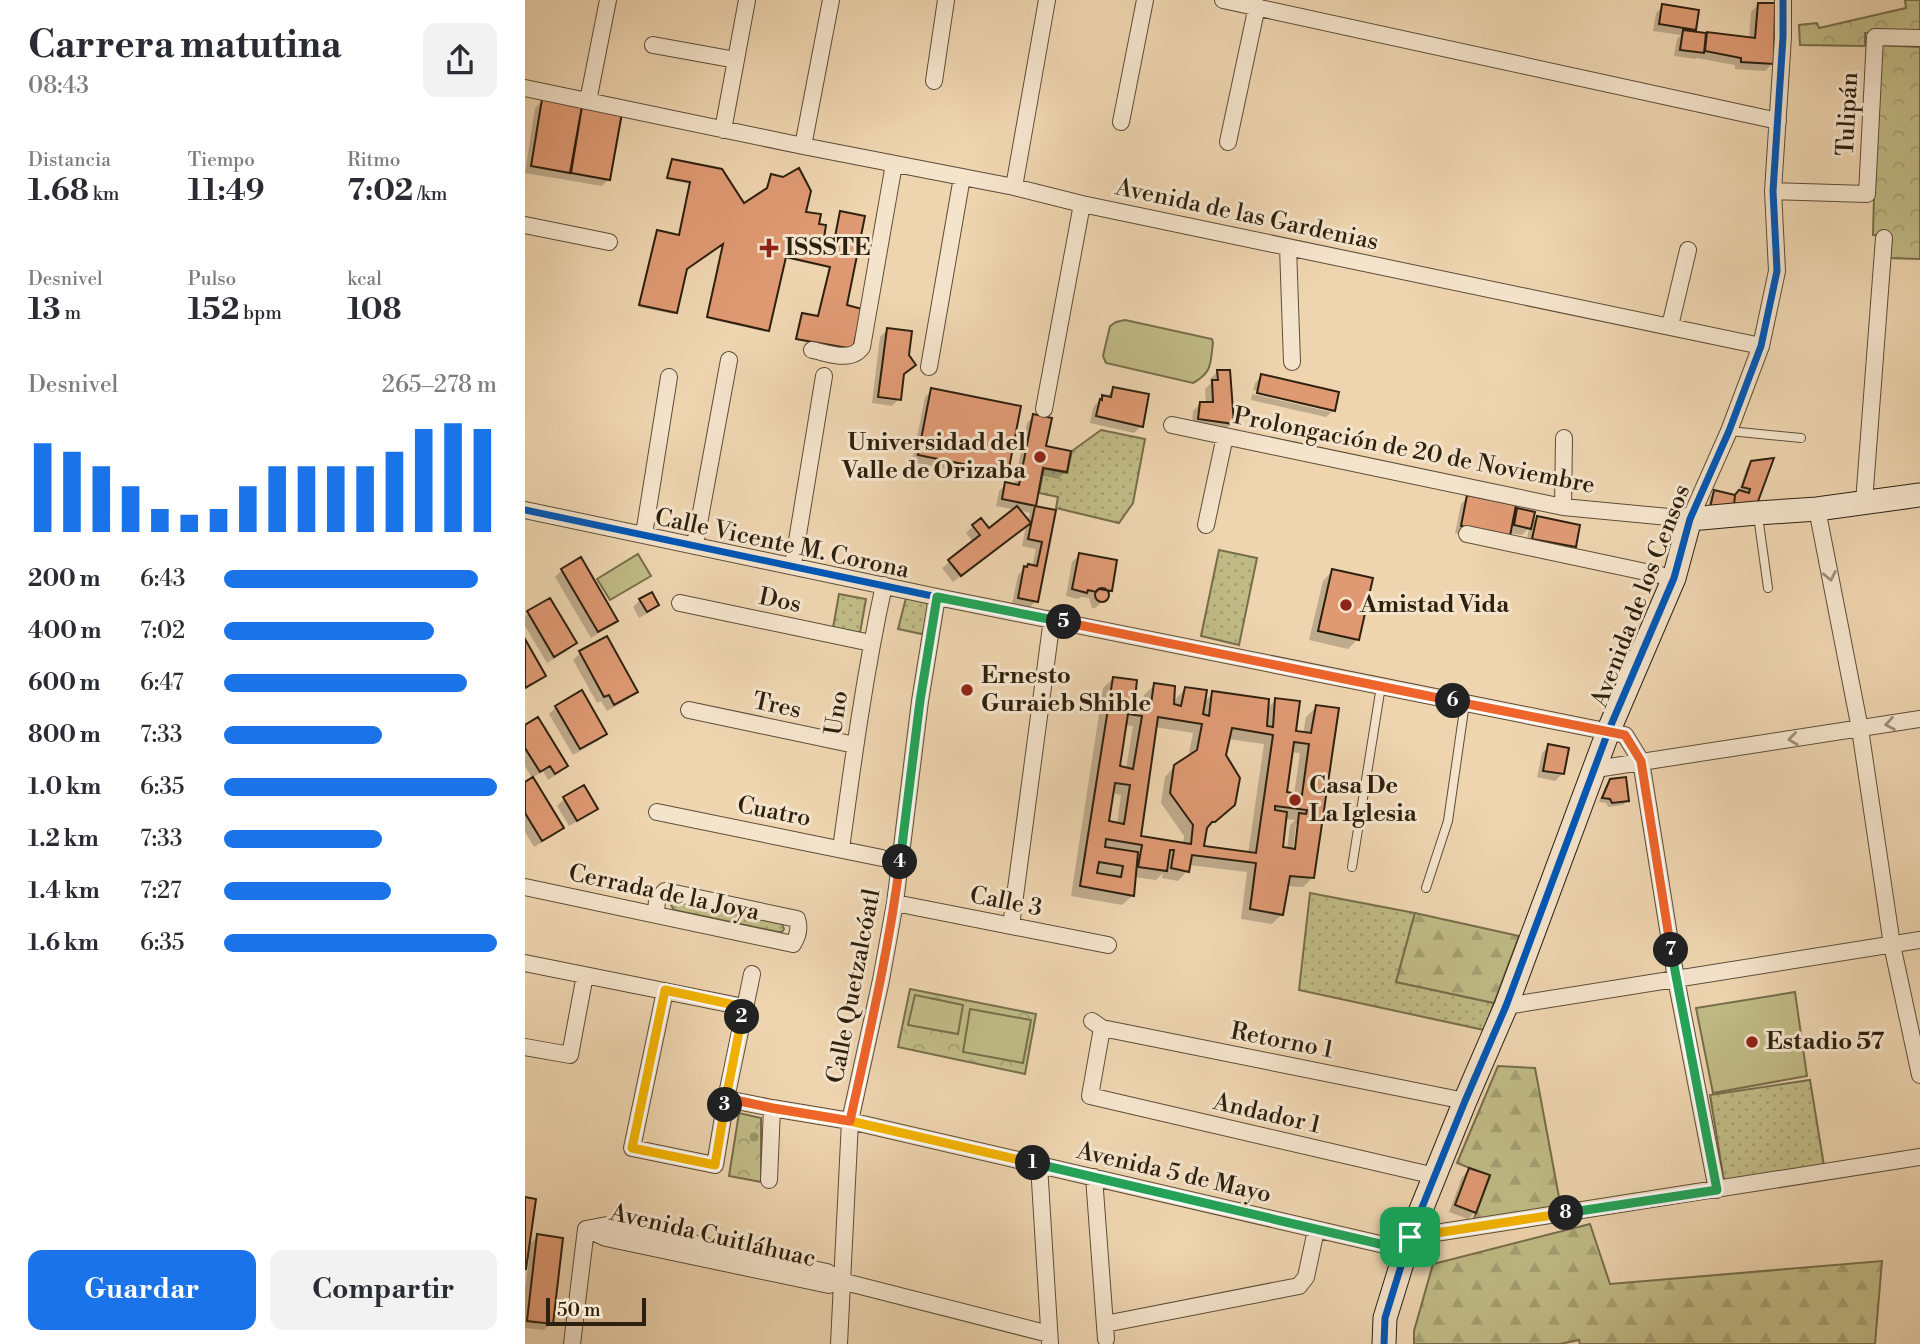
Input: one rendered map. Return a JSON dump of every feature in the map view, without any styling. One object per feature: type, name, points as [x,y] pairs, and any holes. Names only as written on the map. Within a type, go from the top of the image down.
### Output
[{"type":"street","points":[[588,101],[608,0]]},
{"type":"street","points":[[723,130],[747,0]]},
{"type":"street","points":[[803,146],[831,0]]},
{"type":"street","points":[[934,81],[946,0]]},
{"type":"street","points":[[1014,187],[1047,0]]},
{"type":"street","points":[[1121,122],[1145,0]]},
{"type":"street","points":[[1223,0],[1778,121]]},
{"type":"street","name":"Avenida de los Censos","points":[[1384,1344],[1385,1318],[1408,1244],[1506,1006],[1608,732],[1674,578],[1690,519],[1729,431],[1761,346],[1777,271],[1773,191],[1783,0]]},
{"type":"street","points":[[1228,142],[1257,6]]},
{"type":"street","name":"Tulipán","points":[[1773,191],[1867,194],[1875,37],[1920,38]]},
{"type":"street","points":[[653,45],[736,60]]},
{"type":"street","name":"Avenida de las Gardenias","points":[[525,88],[1014,187],[1082,204],[1761,346]]},
{"type":"street","points":[[812,350],[850,356],[857,354],[862,347],[894,164]]},
{"type":"street","points":[[929,367],[962,177]]},
{"type":"street","points":[[1044,409],[1082,204]]},
{"type":"street","points":[[525,225],[609,242]]},
{"type":"street","points":[[1864,502],[1884,238]]},
{"type":"street","points":[[1288,247],[1292,362]]},
{"type":"street","points":[[1670,327],[1688,250]]},
{"type":"street","points":[[695,545],[729,360]]},
{"type":"street","points":[[793,565],[824,376]]},
{"type":"street","points":[[644,534],[669,377]]},
{"type":"street","name":"Prolongación de 20 de Noviembre","points":[[1172,425],[1563,507],[1690,519]]},
{"type":"street","points":[[1206,525],[1225,436]]},
{"type":"street","points":[[1563,507],[1564,438]]},
{"type":"street","points":[[1690,519],[1817,509],[1920,495]]},
{"type":"street","points":[[1817,509],[1860,729],[1892,945],[1920,1074]]},
{"type":"street","name":"Calle Vicente M. Corona","points":[[525,510],[937,597],[1608,732]]},
{"type":"street","points":[[1467,534],[1674,578]]},
{"type":"street","name":"Uno","points":[[842,849],[871,643],[884,584]]},
{"type":"street","name":"Calle Quetzalcóatl","points":[[839,1344],[850,1121],[895,903],[920,701],[937,597]]},
{"type":"street","name":"Dos","points":[[680,603],[871,643]]},
{"type":"street","points":[[1010,926],[1052,619]]},
{"type":"street","name":"Tres","points":[[689,710],[855,745]]},
{"type":"street","points":[[1596,769],[1920,719]]},
{"type":"street","points":[[1608,732],[1625,735],[1641,761],[1676,979],[1717,1190]]},
{"type":"street","name":"Cuatro","points":[[657,812],[882,858]]},
{"type":"street","name":"Cerrada de la Joya","points":[[525,887],[793,944],[798,935],[797,919],[665,891],[657,900],[656,914]]},
{"type":"street","name":"Calle 3","points":[[895,903],[1108,945]]},
{"type":"street","points":[[1506,1006],[1920,940]]},
{"type":"street","points":[[525,963],[744,1007]]},
{"type":"street","points":[[665,990],[632,1148],[715,1165],[752,974]]},
{"type":"street","points":[[525,1047],[570,1055],[585,975]]},
{"type":"street","name":"Retorno 1","points":[[1097,1024],[1465,1101]]},
{"type":"street","name":"Andador 1","points":[[1097,1024],[1090,1096],[1435,1176]]},
{"type":"street","points":[[726,1098],[850,1121]]},
{"type":"street","points":[[769,1180],[772,1108]]},
{"type":"street","name":"Avenida 5 de Mayo","points":[[850,1121],[1316,1230],[1408,1244]]},
{"type":"street","points":[[1408,1244],[1920,1157]]},
{"type":"street","points":[[1039,1165],[1050,1339]]},
{"type":"street","points":[[1094,1177],[1105,1332],[1299,1286],[1306,1276],[1316,1230]]},
{"type":"street","name":"Avenida Cuitláhuac","points":[[572,1344],[586,1229],[607,1224],[827,1272],[842,1281],[1050,1339]]},
{"type":"lane","points":[[1729,431],[1801,438]]},
{"type":"lane","points":[[1757,513],[1768,588]]},
{"type":"lane","points":[[1353,867],[1381,687]]},
{"type":"lane","points":[[1426,888],[1448,821],[1465,704]]},
{"type":"green space","points":[[1905,0],[1920,0],[1920,32],[1865,33],[1865,46],[1800,45],[1799,25],[1817,23],[1819,28],[1906,8]]},
{"type":"green space","points":[[1878,45],[1920,47],[1920,259],[1887,258],[1887,236],[1873,235]]},
{"type":"green space","points":[[1125,320],[1212,339],[1207,371],[1193,383],[1106,363],[1103,356],[1110,326]]},
{"type":"green space","points":[[1101,430],[1145,439],[1133,503],[1119,523],[1056,508],[1058,497],[1039,493],[1044,468],[1067,473],[1072,451]]},
{"type":"green space","points":[[1219,550],[1257,558],[1239,645],[1201,636]]},
{"type":"green space","points":[[638,554],[651,576],[610,600],[597,579]]},
{"type":"green space","points":[[839,594],[866,599],[860,633],[833,628]]},
{"type":"green space","points":[[906,598],[936,605],[931,636],[898,629]]},
{"type":"green space","points":[[1310,893],[1415,913],[1396,982],[1494,1003],[1484,1030],[1299,990]]},
{"type":"green space","points":[[674,901],[782,924],[784,929],[778,932],[674,910],[671,905]]},
{"type":"green space","points":[[1415,913],[1519,936],[1494,1003],[1396,982]]},
{"type":"green space","points":[[910,989],[1036,1014],[1025,1074],[898,1047]]},
{"type":"green space","name":"Estadio 57","points":[[1795,992],[1807,1076],[1713,1093],[1696,1008]]},
{"type":"green space","points":[[915,995],[963,1005],[958,1034],[908,1025]]},
{"type":"green space","points":[[970,1009],[1031,1020],[1023,1063],[963,1052]]},
{"type":"green space","points":[[1498,1066],[1535,1068],[1561,1208],[1473,1221],[1490,1176],[1457,1163]]},
{"type":"green space","points":[[1810,1080],[1824,1166],[1724,1181],[1710,1095]]},
{"type":"green space","points":[[739,1113],[761,1118],[761,1182],[729,1176]]},
{"type":"green space","points":[[1590,1224],[1610,1284],[1882,1261],[1875,1344],[1580,1344],[1579,1340],[1560,1344],[1414,1344],[1414,1331],[1433,1264]]},
{"type":"building","points":[[1758,3],[1775,3],[1774,64],[1741,62],[1741,58],[1705,51],[1707,32],[1755,38]]},
{"type":"building","points":[[1662,4],[1699,10],[1696,30],[1659,24]]},
{"type":"building","points":[[1683,30],[1706,33],[1704,53],[1680,50]]},
{"type":"building","points":[[542,99],[582,106],[570,173],[531,166]]},
{"type":"building","points":[[582,106],[622,113],[610,180],[571,173]]},
{"type":"building","points":[[672,159],[722,169],[744,203],[767,188],[771,174],[783,177],[799,168],[811,191],[806,212],[821,214],[819,224],[826,225],[823,245],[833,247],[840,211],[865,216],[847,305],[862,309],[853,349],[796,339],[802,313],[818,316],[830,267],[786,257],[769,331],[707,317],[723,244],[687,269],[677,313],[639,305],[657,230],[679,235],[690,182],[667,178]]},
{"type":"building","points":[[887,328],[912,331],[909,355],[916,365],[904,374],[901,400],[878,397]]},
{"type":"building","points":[[1217,370],[1230,370],[1234,424],[1198,419],[1200,402],[1213,402],[1212,380],[1218,380]]},
{"type":"building","points":[[1261,374],[1339,392],[1335,411],[1257,393]]},
{"type":"building","points":[[1113,387],[1149,394],[1143,427],[1096,416],[1102,395],[1111,397]]},
{"type":"building","points":[[931,388],[1021,406],[1008,473],[918,455]]},
{"type":"building","points":[[1033,414],[1052,418],[1046,446],[1071,451],[1067,472],[1043,468],[1036,506],[1002,499],[1005,482],[1019,485]]},
{"type":"building","points":[[1774,458],[1757,504],[1734,505],[1735,495],[1739,490],[1749,493],[1750,489],[1742,487],[1751,461]]},
{"type":"building","points":[[1714,490],[1735,495],[1734,505],[1710,508]]},
{"type":"building","points":[[1467,495],[1516,505],[1510,536],[1461,526]]},
{"type":"building","points":[[1017,506],[1031,523],[961,576],[948,560],[980,535],[972,525],[981,518],[989,528]]},
{"type":"building","points":[[1035,506],[1056,510],[1038,602],[1018,598],[1024,566],[1037,566],[1042,542],[1028,539]]},
{"type":"building","points":[[1517,508],[1535,512],[1531,529],[1514,525]]},
{"type":"building","points":[[1537,516],[1580,525],[1576,547],[1532,539]]},
{"type":"building","points":[[1079,553],[1117,560],[1112,591],[1099,589],[1096,592],[1088,590],[1087,593],[1072,589]]},
{"type":"building","points":[[581,557],[618,621],[598,632],[561,569]]},
{"type":"building","name":"Amistad Vida","points":[[1332,569],[1373,578],[1359,640],[1318,631]]},
{"type":"building","points":[[1102,588],[1107,590],[1107,600],[1102,602],[1097,600],[1095,595],[1097,590]]},
{"type":"building","points":[[652,592],[659,605],[647,612],[639,599]]},
{"type":"building","points":[[550,598],[577,643],[554,657],[527,611]]},
{"type":"building","points":[[607,636],[638,692],[614,705],[609,695],[604,697],[579,651]]},
{"type":"building","points":[[525,639],[546,676],[525,688]]},
{"type":"building","name":"Casa De La Iglesia","points":[[1113,677],[1137,680],[1134,708],[1150,711],[1154,683],[1175,686],[1174,704],[1181,706],[1185,687],[1207,690],[1203,714],[1209,716],[1212,691],[1269,699],[1267,726],[1273,727],[1275,698],[1300,701],[1296,731],[1311,733],[1316,705],[1339,708],[1314,878],[1290,876],[1283,915],[1250,909],[1256,863],[1192,855],[1189,872],[1171,868],[1174,850],[1170,850],[1167,871],[1138,867],[1142,845],[1106,839],[1105,847],[1138,852],[1134,896],[1080,886]],"holes":[[[1128,714],[1142,716],[1133,769],[1120,766]],[[1158,717],[1202,724],[1197,750],[1174,765],[1170,793],[1193,825],[1191,844],[1141,836]],[[1232,728],[1273,735],[1256,853],[1204,846],[1207,828],[1235,805],[1240,778],[1226,755]],[[1294,742],[1309,744],[1302,795],[1287,792]],[[1115,783],[1130,785],[1124,824],[1109,821]],[[1275,806],[1307,810],[1306,814],[1299,813],[1295,849],[1283,847],[1287,812],[1275,810]],[[1099,862],[1123,866],[1121,877],[1097,873]]]},
{"type":"building","points":[[582,690],[607,734],[580,749],[555,706]]},
{"type":"building","points":[[538,717],[568,766],[555,774],[550,766],[540,772],[525,748],[525,725]]},
{"type":"building","points":[[1548,744],[1569,748],[1564,774],[1543,771]]},
{"type":"building","points":[[533,777],[564,828],[542,841],[525,813],[525,782]]},
{"type":"building","points":[[1626,777],[1629,801],[1612,803],[1610,799],[1602,798],[1610,779]]},
{"type":"building","points":[[584,785],[598,809],[577,821],[563,797]]},
{"type":"building","points":[[1469,1168],[1490,1175],[1476,1213],[1455,1205]]},
{"type":"building","points":[[525,1197],[536,1199],[526,1269],[525,1269]]},
{"type":"building","points":[[537,1234],[563,1238],[553,1324],[527,1321]]},
{"type":"cycle path","points":[[1384,1344],[1385,1318],[1410,1237],[1506,1006],[1608,732],[1674,578],[1690,519],[1729,431],[1761,346],[1777,271],[1773,191],[1783,0]]},
{"type":"cycle path","points":[[525,510],[937,597],[1625,735],[1641,761],[1676,979],[1717,1190]]},
{"type":"place","name":"ISSSTE","points":[[769,248]]},
{"type":"place","name":"Universidad del Valle de Orizaba","points":[[1040,457]]},
{"type":"place","name":"Amistad Vida","points":[[1346,605]]},
{"type":"place","name":"Ernesto Guraieb Shible","points":[[967,690]]},
{"type":"place","name":"Casa De La Iglesia","points":[[1295,800]]},
{"type":"place","name":"Estadio 57","points":[[1752,1042]]},
{"type":"route","points":[[1410,1237],[1406,1250],[850,1121],[726,1098],[744,1007],[665,990],[632,1148],[715,1165],[726,1098],[772,1108],[850,1121],[895,903],[920,701],[937,597],[1625,735],[1641,761],[1676,979],[1717,1190],[1410,1237]]}]
